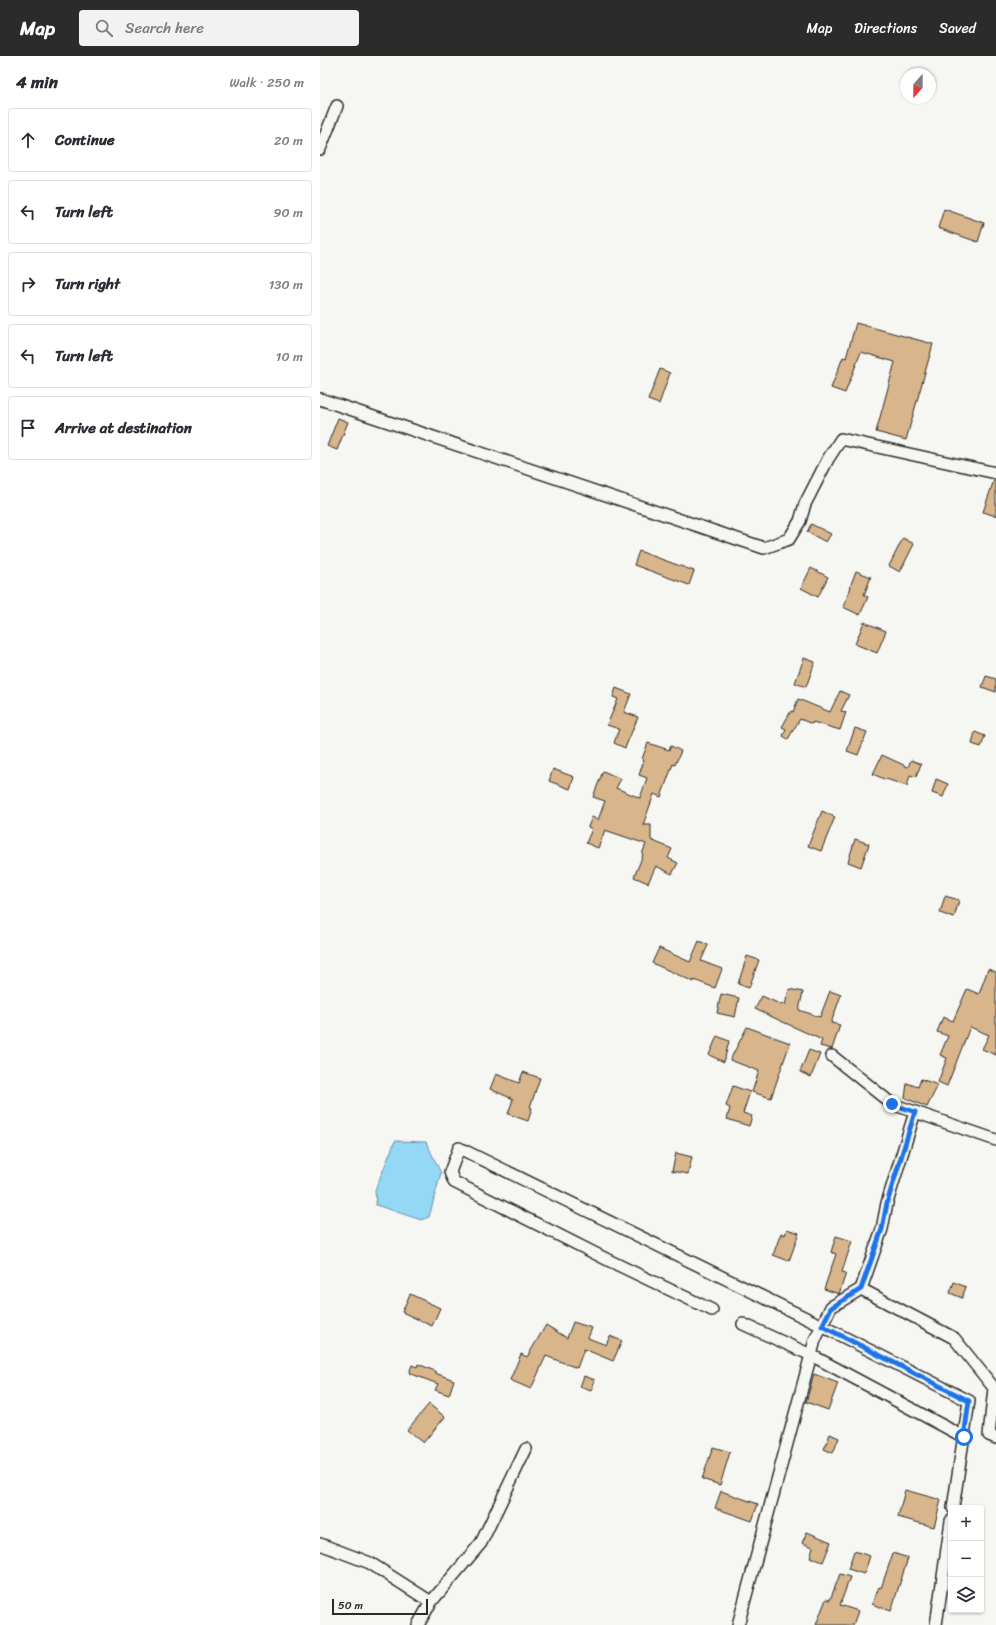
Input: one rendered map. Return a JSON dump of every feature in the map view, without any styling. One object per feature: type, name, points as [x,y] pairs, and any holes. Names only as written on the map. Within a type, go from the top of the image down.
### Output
[{"type":"street","points":[[320,149],[337,106]]},
{"type":"street","points":[[320,399],[764,548],[789,539],[800,521],[805,504],[828,459],[841,439],[996,473]]},
{"type":"street","points":[[832,1056],[892,1104],[996,1140]]},
{"type":"street","points":[[738,1625],[815,1340],[831,1308],[861,1289],[882,1229],[887,1203],[915,1112]]},
{"type":"street","points":[[712,1310],[610,1261],[454,1182],[450,1172],[459,1148],[822,1326],[969,1401],[953,1505]]},
{"type":"street","points":[[861,1289],[954,1338],[994,1388],[989,1435],[996,1438]]},
{"type":"street","points":[[743,1324],[811,1355],[964,1437]]},
{"type":"street","points":[[418,1625],[431,1602],[481,1542],[526,1449]]},
{"type":"street","points":[[936,1625],[948,1541]]},
{"type":"street","points":[[320,1544],[370,1563],[431,1602]]},
{"type":"water","points":[[395,1141],[426,1142],[441,1173],[429,1217],[421,1220],[376,1205],[375,1190]]},
{"type":"building","points":[[944,209],[984,223],[978,242],[938,228]]},
{"type":"building","points":[[856,323],[933,344],[906,440],[876,432],[895,362],[861,352],[845,393],[831,388],[843,357],[846,358]]},
{"type":"building","points":[[660,369],[670,373],[659,404],[648,400]]},
{"type":"building","points":[[338,418],[348,422],[337,450],[327,446]]},
{"type":"building","points":[[994,480],[996,480],[996,516],[983,512]]},
{"type":"building","points":[[811,524],[831,534],[826,542],[807,532]]},
{"type":"building","points":[[903,538],[914,544],[900,572],[889,566]]},
{"type":"building","points":[[639,551],[694,571],[689,585],[634,565]]},
{"type":"building","points":[[811,568],[828,577],[818,597],[801,588]]},
{"type":"building","points":[[856,571],[871,577],[864,595],[868,597],[860,615],[843,607]]},
{"type":"building","points":[[864,622],[886,631],[877,653],[855,644]]},
{"type":"building","points":[[804,658],[815,662],[806,687],[795,683]]},
{"type":"building","points":[[986,676],[996,679],[996,692],[982,687]]},
{"type":"building","points":[[616,688],[631,694],[624,712],[638,717],[625,748],[614,743],[619,729],[607,725],[618,699],[613,697]]},
{"type":"building","points":[[840,691],[849,695],[841,711],[846,712],[840,730],[813,722],[812,724],[800,719],[788,739],[783,736],[786,729],[782,727],[791,711],[793,712],[798,699],[830,712]]},
{"type":"building","points":[[855,728],[867,732],[858,755],[847,751]]},
{"type":"building","points":[[975,732],[985,736],[981,747],[972,744]]},
{"type":"building","points":[[648,743],[669,750],[671,746],[681,751],[675,765],[673,764],[661,797],[654,794],[643,825],[651,825],[651,840],[672,849],[668,858],[678,863],[672,874],[656,866],[648,883],[634,877],[646,844],[605,830],[598,848],[586,843],[592,829],[588,827],[592,817],[598,820],[605,801],[593,797],[603,771],[621,779],[616,788],[640,798],[647,778],[639,775],[644,760],[642,759]]},
{"type":"building","points":[[882,755],[908,767],[911,760],[921,764],[916,777],[910,775],[907,786],[886,780],[873,774]]},
{"type":"building","points":[[553,769],[574,777],[570,789],[549,781]]},
{"type":"building","points":[[936,779],[948,784],[943,797],[932,793]]},
{"type":"building","points":[[822,811],[835,817],[821,851],[808,846]]},
{"type":"building","points":[[855,839],[869,844],[861,867],[848,862]]},
{"type":"building","points":[[945,896],[959,900],[954,918],[940,913]]},
{"type":"building","points":[[699,941],[708,945],[701,961],[722,969],[715,988],[694,980],[694,982],[652,963],[659,948],[690,962]]},
{"type":"building","points":[[747,956],[759,960],[749,988],[738,984]]},
{"type":"building","points":[[988,969],[996,972],[996,1055],[982,1049],[989,1035],[970,1027],[947,1086],[938,1082],[947,1058],[940,1055],[948,1036],[937,1032],[943,1017],[953,1021],[967,989],[979,994]]},
{"type":"building","points":[[789,989],[803,992],[799,1010],[820,1017],[830,991],[841,995],[831,1023],[840,1025],[832,1049],[820,1046],[822,1040],[755,1009],[762,996],[785,1005]]},
{"type":"building","points":[[721,994],[739,998],[735,1017],[717,1013]]},
{"type":"building","points":[[747,1027],[790,1043],[771,1098],[752,1092],[759,1071],[730,1060]]},
{"type":"building","points":[[717,1036],[729,1041],[724,1062],[709,1055]]},
{"type":"building","points":[[809,1050],[820,1054],[811,1077],[800,1072]]},
{"type":"building","points":[[523,1072],[540,1078],[530,1107],[532,1108],[528,1121],[508,1114],[513,1099],[490,1089],[496,1074],[519,1083]]},
{"type":"building","points":[[921,1079],[938,1085],[927,1107],[905,1098],[907,1083],[918,1087]]},
{"type":"building","points":[[733,1086],[750,1092],[743,1113],[752,1116],[749,1126],[727,1119],[730,1108],[726,1106]]},
{"type":"building","points":[[676,1153],[692,1157],[688,1174],[672,1171]]},
{"type":"building","points":[[787,1229],[799,1233],[789,1261],[773,1255],[781,1233],[785,1235]]},
{"type":"building","points":[[836,1236],[852,1241],[842,1272],[846,1273],[839,1294],[824,1289],[836,1254],[831,1252]]},
{"type":"building","points":[[954,1282],[966,1287],[962,1298],[950,1293]]},
{"type":"building","points":[[410,1294],[440,1308],[432,1326],[402,1312]]},
{"type":"building","points":[[573,1322],[592,1328],[588,1338],[606,1345],[610,1336],[622,1341],[613,1361],[584,1349],[577,1368],[546,1356],[531,1389],[510,1380],[521,1354],[527,1357],[546,1325],[567,1338]]},
{"type":"building","points":[[418,1364],[435,1371],[435,1373],[454,1380],[449,1395],[435,1390],[438,1384],[409,1373],[412,1365],[417,1367]]},
{"type":"building","points":[[814,1374],[838,1383],[828,1410],[806,1402]]},
{"type":"building","points":[[584,1376],[595,1380],[591,1391],[580,1387]]},
{"type":"building","points":[[429,1404],[445,1417],[423,1443],[407,1430]]},
{"type":"building","points":[[830,1434],[839,1438],[833,1453],[824,1449]]},
{"type":"building","points":[[713,1447],[730,1452],[720,1485],[702,1479]]},
{"type":"building","points":[[905,1490],[941,1500],[934,1527],[898,1517]]},
{"type":"building","points":[[721,1491],[758,1504],[752,1521],[715,1508]]},
{"type":"building","points":[[807,1532],[831,1542],[823,1562],[810,1557],[813,1547],[802,1543]]},
{"type":"building","points":[[854,1551],[870,1556],[864,1574],[848,1569]]},
{"type":"building","points":[[893,1553],[908,1558],[891,1611],[872,1604],[879,1587],[881,1588]]},
{"type":"building","points":[[840,1574],[850,1577],[840,1605],[858,1611],[853,1625],[816,1625],[826,1599],[830,1600]]},
{"type":"route","points":[[892,1104],[915,1112],[887,1203],[882,1229],[861,1289],[831,1308],[822,1326],[969,1401],[964,1437]]}]
